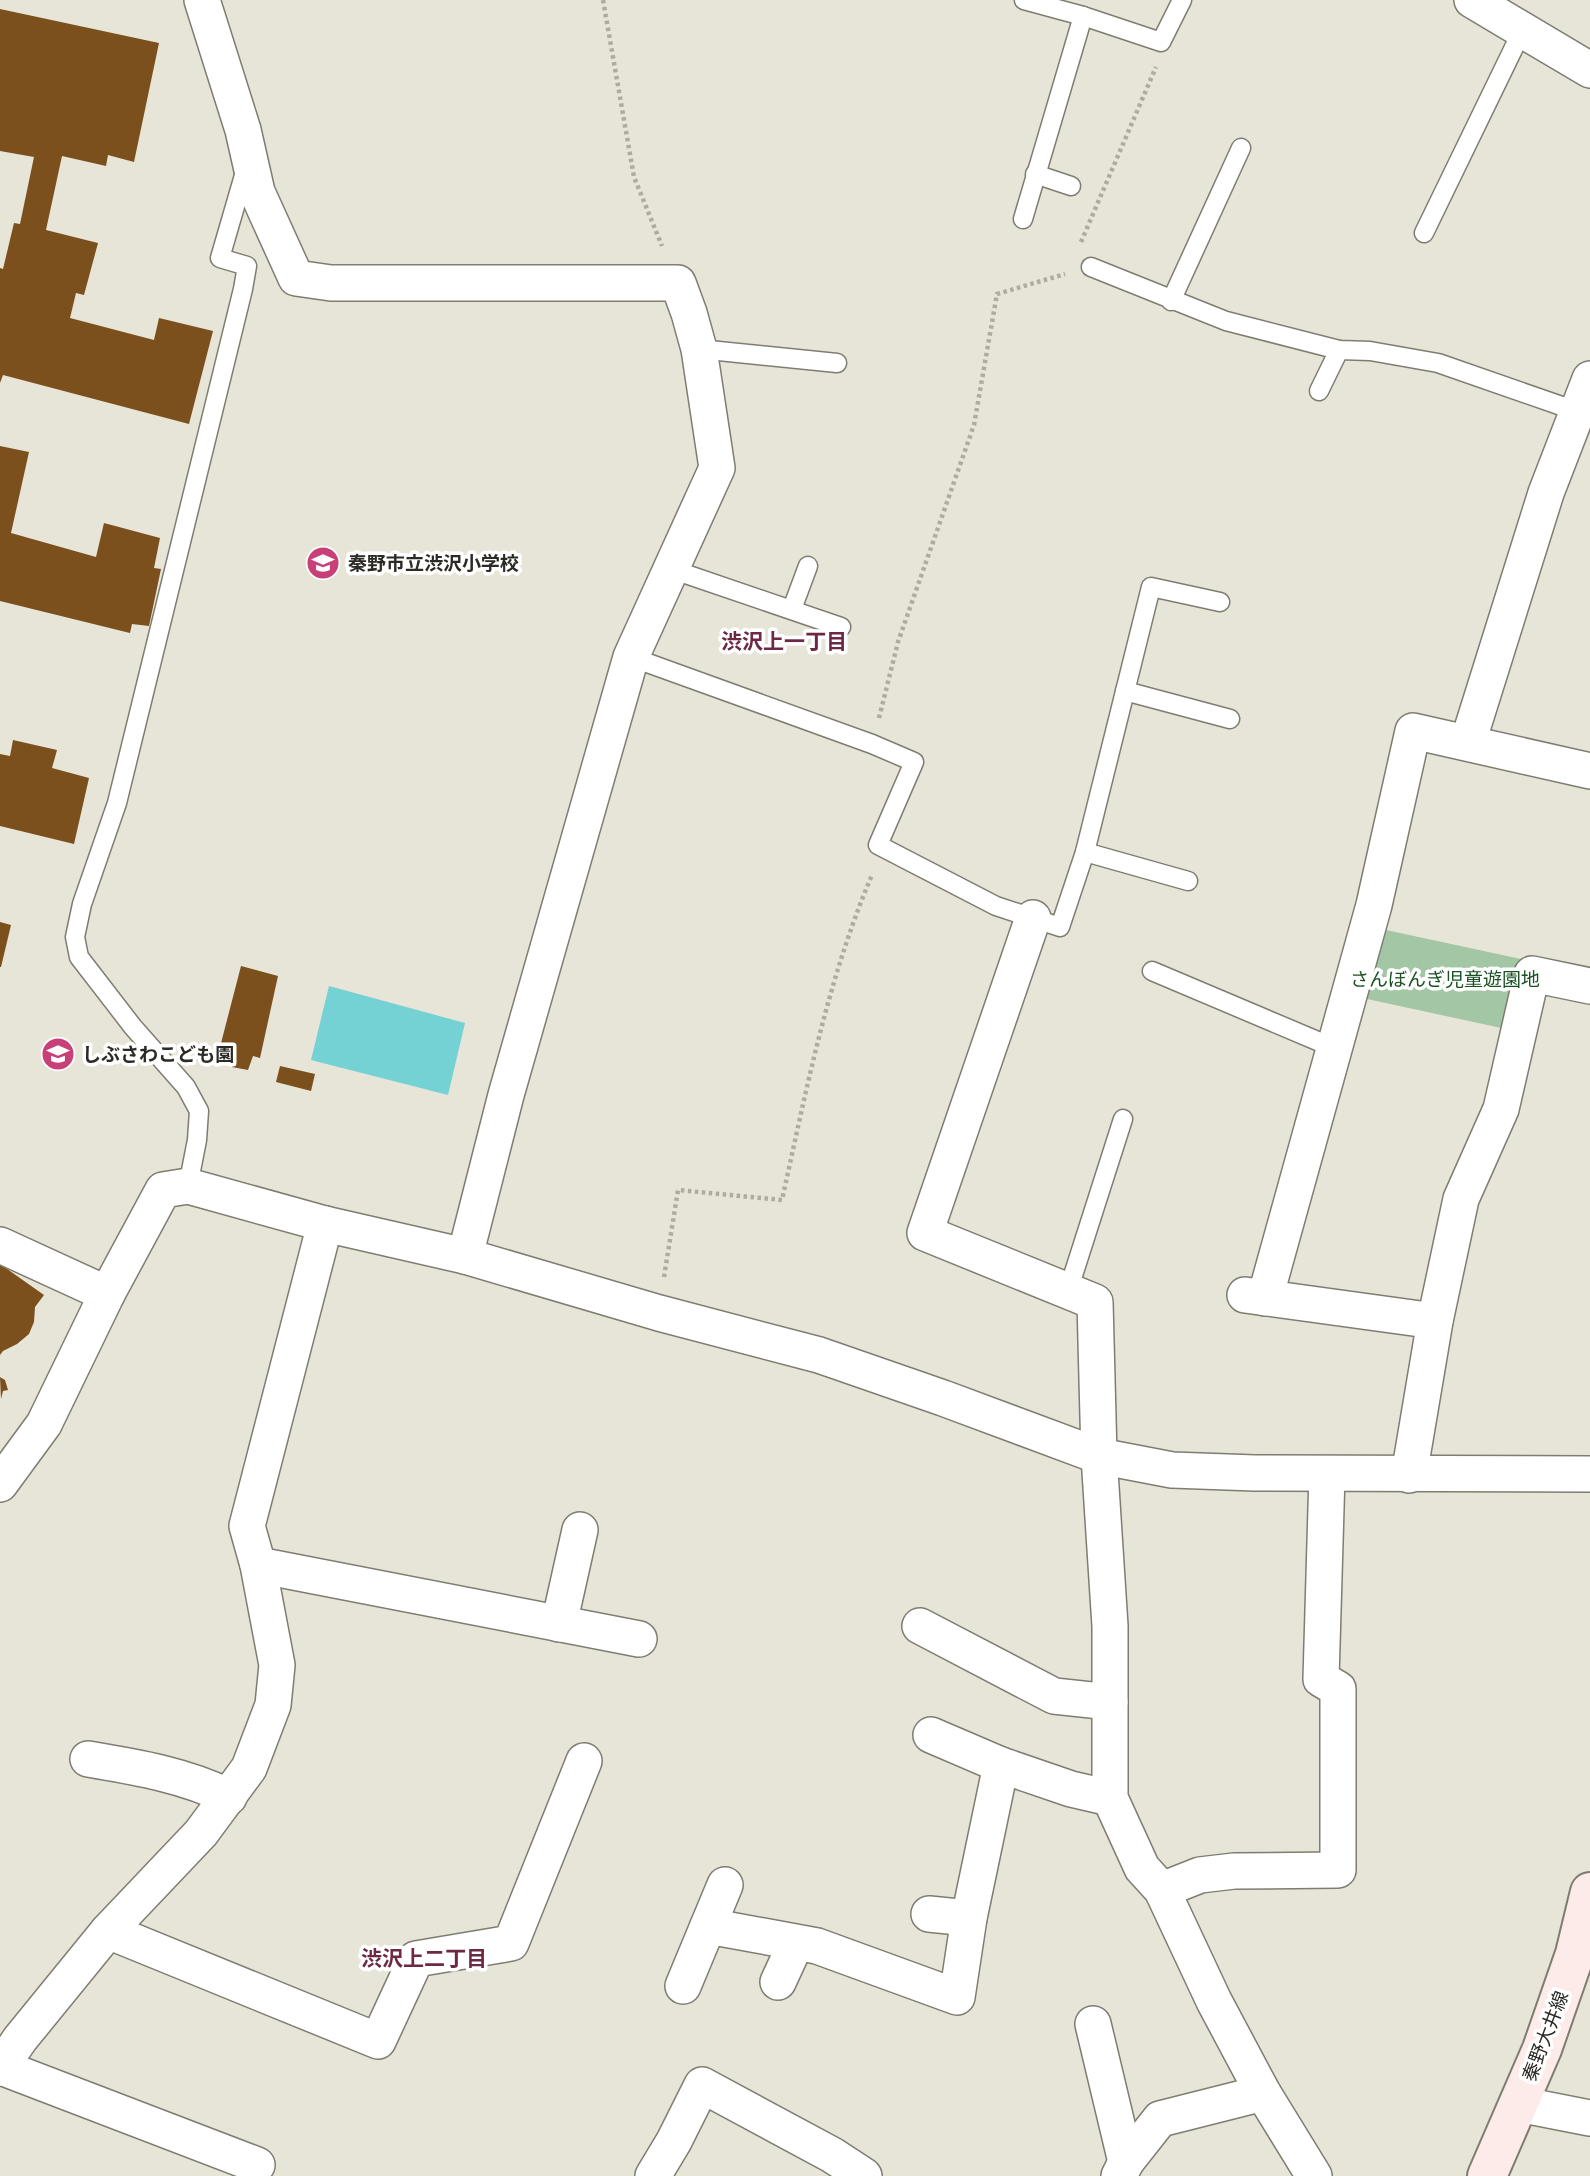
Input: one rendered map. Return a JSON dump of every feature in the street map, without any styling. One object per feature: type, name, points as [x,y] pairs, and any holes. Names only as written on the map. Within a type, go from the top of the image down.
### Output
[{"type":"main road","name":"秦野大井線","points":[[1487,2176],[1583,1955],[1590,1892]]},
{"type":"street","points":[[202,0],[219,50],[257,192],[296,278],[331,283],[678,283],[699,349],[717,468],[631,657],[506,1095],[466,1256]]},
{"type":"street","points":[[1472,0],[1590,70]]},
{"type":"street","points":[[1468,742],[1546,493],[1590,379]]},
{"type":"street","points":[[1435,1321],[1255,1296],[1334,1048],[1374,905],[1413,732],[1590,771]]},
{"type":"street","points":[[1033,918],[925,1233],[1095,1302],[1099,1456],[1110,1626],[1110,1798],[1142,1868],[1162,1891],[1214,2001],[1263,2094],[1314,2176]]},
{"type":"street","points":[[1409,1475],[1435,1321],[1461,1199],[1501,1109],[1532,974],[1590,986]]},
{"type":"street","points":[[0,1484],[44,1424],[107,1294],[163,1190],[188,1186],[325,1224],[466,1256],[659,1313],[819,1356],[943,1398],[1099,1456],[1172,1470],[1409,1475],[1590,1474]]},
{"type":"street","points":[[257,2165],[1,2067],[20,2039],[108,1931],[201,1832],[229,1797],[248,1768],[273,1705],[276,1665],[258,1565],[247,1526],[325,1224]]},
{"type":"street","points":[[0,1245],[107,1294]]},
{"type":"street","points":[[1162,1891],[1200,1875],[1234,1871],[1338,1870],[1338,1689],[1321,1679],[1327,1474]]},
{"type":"street","points":[[559,1624],[580,1530]]},
{"type":"street","points":[[258,1565],[420,1612],[559,1624],[639,1639]]},
{"type":"street","points":[[920,1626],[1054,1696],[1110,1702]]},
{"type":"street","points":[[930,1735],[1001,1765],[1110,1798]]},
{"type":"street","points":[[88,1759],[135,1767],[202,1784],[229,1797]]},
{"type":"street","points":[[108,1931],[378,2040],[416,1959],[511,1943],[584,1761]]},
{"type":"street","points":[[708,1926],[817,1946],[957,1997],[969,1918],[1001,1765]]},
{"type":"street","points":[[683,1986],[725,1885]]},
{"type":"street","points":[[929,1914],[969,1918]]},
{"type":"street","points":[[778,1982],[796,1943]]},
{"type":"street","points":[[1093,2024],[1123,2169]]},
{"type":"street","points":[[653,2176],[702,2084],[832,2155],[864,2176]]},
{"type":"street","points":[[1123,2169],[1160,2119],[1263,2094]]},
{"type":"street","points":[[1518,2104],[1590,2118]]},
{"type":"lane","points":[[1024,0],[1161,42],[1182,0]]},
{"type":"lane","points":[[1023,219],[1083,16]]},
{"type":"lane","points":[[1424,233],[1522,32]]},
{"type":"lane","points":[[1171,301],[1241,148]]},
{"type":"lane","points":[[188,1186],[197,1140],[199,1111],[186,1087],[133,1027],[79,957],[75,937],[82,904],[117,803],[243,289],[247,266],[220,258],[249,158]]},
{"type":"lane","points":[[1035,174],[1071,186]]},
{"type":"lane","points":[[1091,267],[1226,321],[1339,350],[1370,351],[1438,363],[1576,411]]},
{"type":"lane","points":[[699,349],[837,363]]},
{"type":"lane","points":[[1319,391],[1339,350]]},
{"type":"lane","points":[[792,610],[808,566]]},
{"type":"lane","points":[[671,569],[841,627]]},
{"type":"lane","points":[[631,657],[872,744],[914,762],[878,845],[996,906],[1060,927],[1085,852],[1151,587],[1220,602]]},
{"type":"lane","points":[[1125,691],[1230,719]]},
{"type":"lane","points":[[1085,852],[1188,881]]},
{"type":"lane","points":[[1152,971],[1334,1048]]},
{"type":"lane","points":[[1068,1291],[1123,1119]]},
{"type":"path","points":[[603,0],[634,177],[678,283]]},
{"type":"path","points":[[872,744],[898,642],[974,425],[997,294]]},
{"type":"path","points":[[659,1313],[678,1191],[782,1200],[817,1042],[855,915],[884,848]]},
{"type":"green space","name":"さんぼんぎ児童遊園地","points":[[1386,930],[1521,959],[1506,1029],[1367,999]]},
{"type":"water","points":[[329,986],[465,1023],[448,1095],[311,1060]]},
{"type":"building","points":[[0,9],[159,43],[134,162],[108,155],[106,166],[62,156],[46,230],[98,243],[84,295],[76,293],[70,318],[154,340],[159,318],[213,331],[189,424],[3,375],[0,383],[0,268],[3,269],[14,223],[20,224],[34,157],[0,151]]},
{"type":"building","points":[[0,446],[29,452],[11,533],[96,557],[104,523],[160,538],[154,568],[161,569],[149,626],[132,624],[130,633],[0,601]]},
{"type":"building","points":[[13,740],[57,750],[52,768],[89,778],[74,844],[0,826],[0,754],[10,756]]},
{"type":"building","points":[[0,922],[11,925],[1,967],[0,967]]},
{"type":"building","points":[[241,966],[278,976],[260,1058],[253,1056],[248,1070],[232,1067],[235,1052],[220,1047]]},
{"type":"building","points":[[280,1066],[315,1074],[311,1091],[276,1082]]},
{"type":"building","points":[[0,1264],[44,1295],[35,1307],[34,1322],[29,1334],[0,1355]]},
{"type":"building","points":[[0,1377],[5,1380],[8,1390],[3,1391],[1,1399]]},
{"type":"place","name":"秦野市立渋沢小学校","points":[[323,563]]},
{"type":"place","name":"しぶさわこども園","points":[[58,1054]]},
{"type":"district","name":"渋沢上一丁目","points":[[784,641]]},
{"type":"district","name":"渋沢上二丁目","points":[[424,1958]]}]
